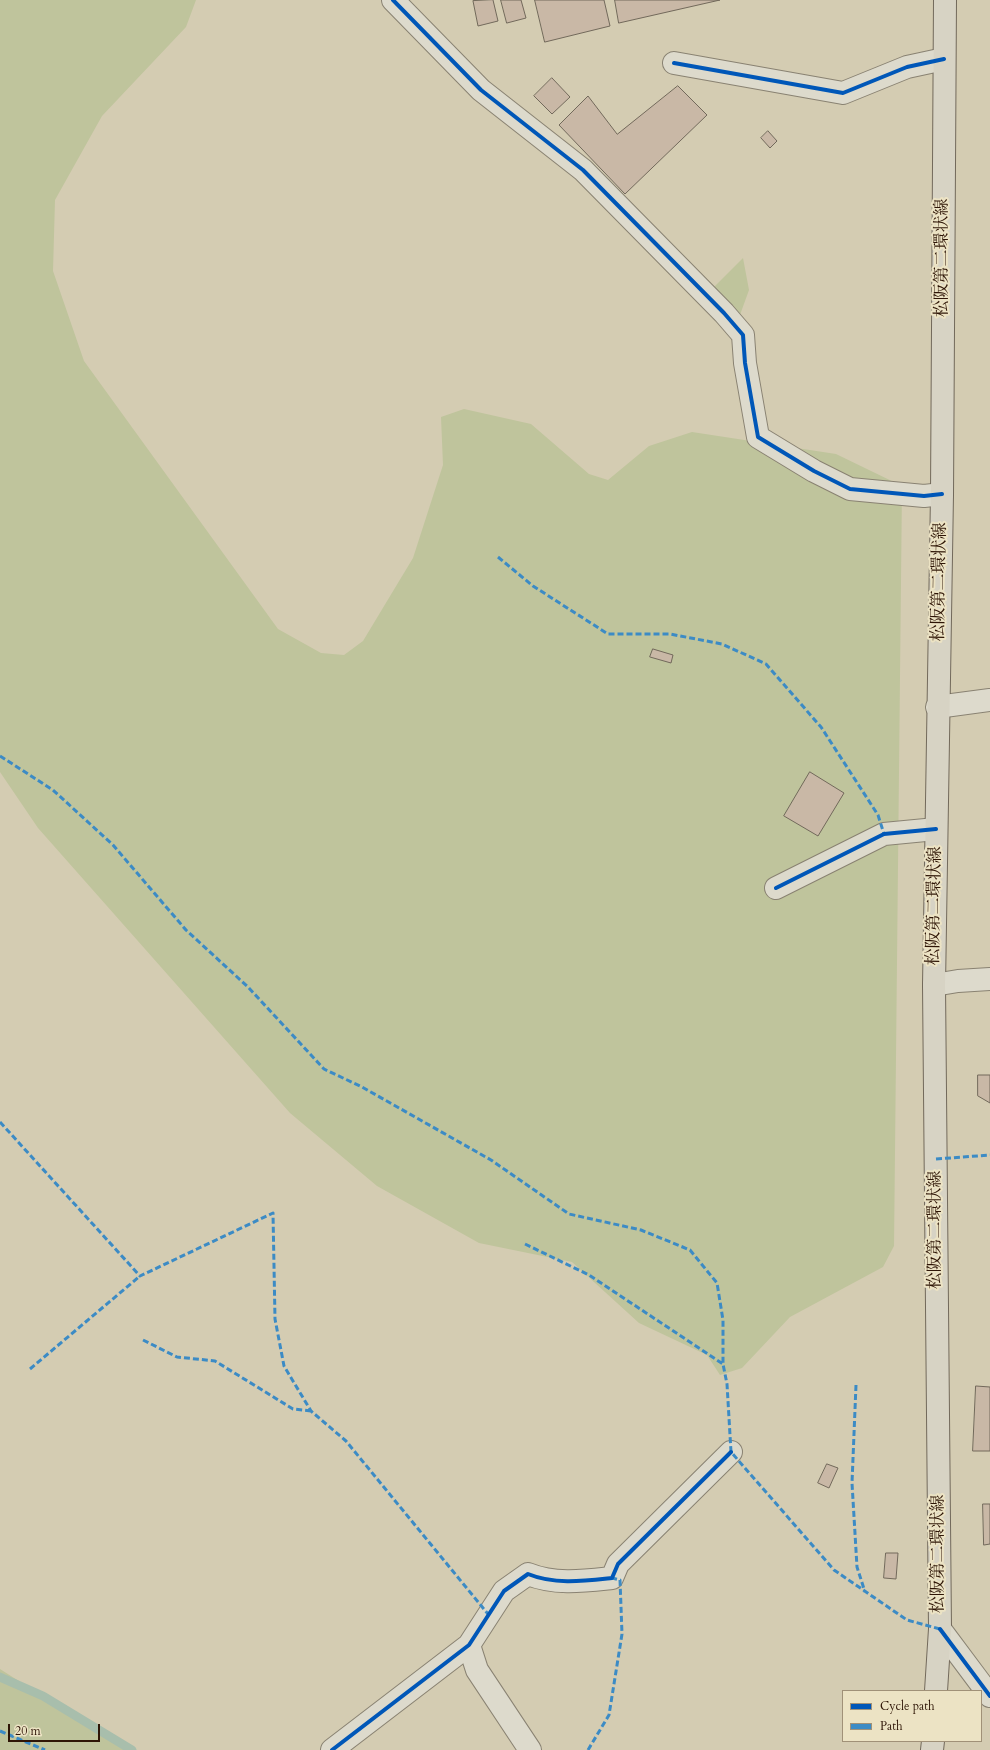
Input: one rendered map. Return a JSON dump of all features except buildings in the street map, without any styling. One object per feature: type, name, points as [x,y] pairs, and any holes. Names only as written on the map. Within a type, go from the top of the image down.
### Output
[{"type":"main road","name":"松阪第二環状線","points":[[936,1690],[940,1629],[934,985],[937,707],[942,494],[945,0]]},
{"type":"street","points":[[393,0],[481,90],[582,170],[724,313],[743,335],[744,363],[758,437],[814,471],[850,489],[924,496],[942,494]]},
{"type":"street","points":[[674,63],[843,94],[907,67],[944,59]]},
{"type":"street","points":[[937,707],[990,700]]},
{"type":"street","points":[[776,888],[884,834],[936,829]]},
{"type":"street","points":[[934,985],[958,981],[990,980]]},
{"type":"street","points":[[332,1750],[469,1645],[504,1591],[528,1574],[541,1580],[567,1581],[612,1578],[618,1564],[731,1452]]},
{"type":"street","points":[[940,1629],[988,1687]]},
{"type":"street","points":[[469,1645],[477,1670],[530,1750]]},
{"type":"green space","points":[[0,0],[196,0],[186,27],[102,116],[55,200],[53,271],[84,361],[278,629],[321,653],[344,655],[363,641],[413,558],[443,465],[441,417],[464,409],[531,424],[589,474],[608,480],[649,446],[692,432],[836,454],[902,486],[894,1246],[883,1267],[790,1317],[742,1368],[720,1375],[707,1355],[639,1323],[572,1262],[479,1243],[377,1186],[290,1113],[38,828],[0,772]]},
{"type":"green space","points":[[743,258],[749,290],[732,337],[699,302]]},
{"type":"green space","points":[[0,1669],[127,1750],[0,1750]]},
{"type":"waterway","points":[[0,1677],[43,1696],[132,1750]]},
{"type":"marked path","points":[[498,557],[533,586],[608,634],[670,634],[722,644],[766,664],[821,727],[878,815],[884,834]]},
{"type":"marked path","points":[[0,756],[53,790],[113,845],[186,930],[248,987],[324,1069],[362,1087],[491,1160],[569,1214],[641,1230],[690,1250],[717,1283],[723,1320],[723,1364],[727,1384],[731,1452],[834,1570],[907,1620],[940,1629]]},
{"type":"marked path","points":[[0,1122],[140,1276],[273,1213],[275,1319],[284,1366],[311,1411],[346,1441],[488,1614]]},
{"type":"marked path","points":[[936,1159],[990,1155]]},
{"type":"marked path","points":[[525,1244],[589,1275],[723,1364]]},
{"type":"marked path","points":[[30,1369],[140,1276]]},
{"type":"marked path","points":[[143,1340],[177,1357],[215,1361],[293,1409],[311,1411]]},
{"type":"marked path","points":[[856,1385],[852,1483],[857,1567],[865,1592]]},
{"type":"marked path","points":[[588,1750],[609,1715],[622,1634],[620,1580],[612,1578]]},
{"type":"marked path","points":[[0,1731],[45,1750]]},
{"type":"cycle path","points":[[393,0],[481,90],[583,170],[724,313],[743,335],[745,363],[758,437],[814,471],[850,489],[924,496],[942,494]]},
{"type":"cycle path","points":[[674,63],[843,93],[907,67],[944,59]]},
{"type":"cycle path","points":[[776,888],[884,834],[936,829]]},
{"type":"cycle path","points":[[332,1750],[469,1645],[504,1591],[528,1574],[549,1580],[559,1581],[612,1578],[618,1564],[731,1452]]},
{"type":"cycle path","points":[[940,1629],[990,1696]]}]
